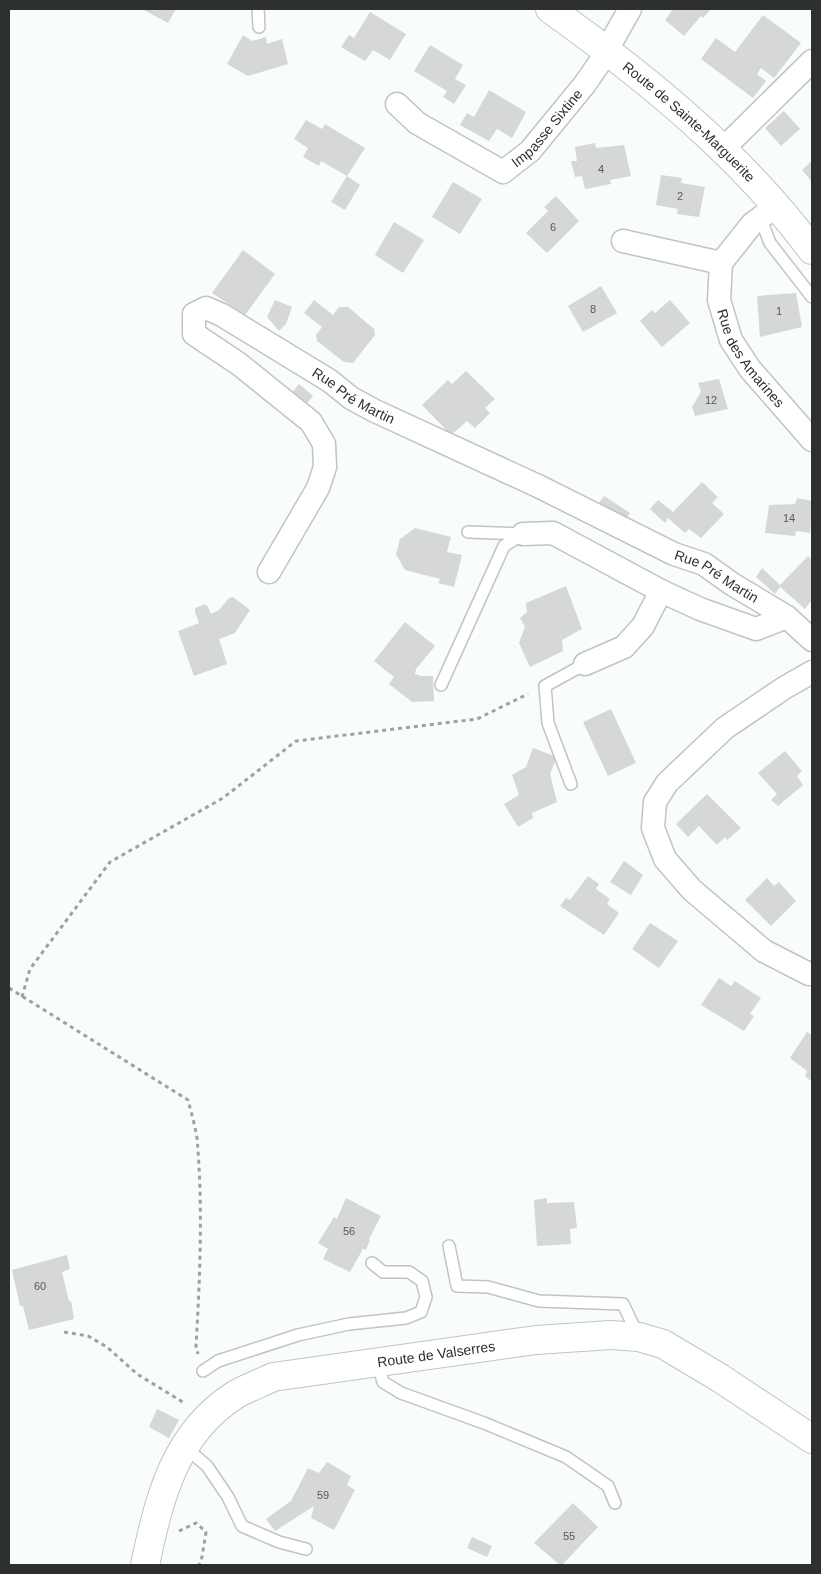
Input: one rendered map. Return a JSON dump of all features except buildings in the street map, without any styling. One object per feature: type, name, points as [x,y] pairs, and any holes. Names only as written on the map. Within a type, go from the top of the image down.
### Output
[{"type":"street","name":"Route de Sainte-Marguerite","points":[[550,9],[607,50],[675,106],[722,150],[768,212],[812,250]]},
{"type":"street","points":[[607,50],[630,9]]},
{"type":"street","name":"Impasse Sixtine","points":[[396,104],[417,122],[502,172],[530,151],[585,84],[607,50]]},
{"type":"street","points":[[722,150],[812,61]]},
{"type":"street","points":[[623,241],[721,263],[752,224],[768,212]]},
{"type":"street","name":"Rue des Amarines","points":[[721,263],[719,300],[731,340],[750,369],[812,440]]},
{"type":"street","name":"Rue Pré Martin","points":[[269,572],[318,488],[325,466],[324,444],[311,422],[239,364],[194,334],[194,314],[206,308],[222,315],[330,381],[351,398],[375,411],[538,486],[674,554],[704,564],[732,584],[787,617],[812,640]]},
{"type":"street","points":[[523,534],[554,533],[662,591],[700,609],[756,629],[787,617]]},
{"type":"street","points":[[585,664],[624,647],[643,626],[662,591]]},
{"type":"street","points":[[811,976],[764,951],[692,890],[665,859],[653,828],[655,802],[667,783],[725,728],[784,688],[812,672]]},
{"type":"street","name":"Route de Valserres","points":[[145,1565],[164,1492],[184,1445],[208,1416],[236,1395],[273,1377],[536,1340],[611,1335],[638,1337],[663,1344],[704,1368],[812,1439]]},
{"type":"lane","points":[[258,9],[259,27]]},
{"type":"lane","points":[[768,212],[770,243],[812,297]]},
{"type":"lane","points":[[468,532],[523,534]]},
{"type":"lane","points":[[441,685],[504,546],[523,534]]},
{"type":"lane","points":[[571,784],[548,723],[545,686],[585,664]]},
{"type":"lane","points":[[449,1246],[457,1286],[488,1287],[539,1301],[623,1304],[638,1337]]},
{"type":"lane","points":[[203,1371],[218,1361],[298,1335],[349,1324],[406,1318],[422,1312],[426,1297],[422,1281],[409,1272],[383,1272],[372,1262]]},
{"type":"lane","points":[[378,1363],[383,1382],[401,1393],[484,1422],[566,1457],[608,1486],[615,1503]]},
{"type":"lane","points":[[184,1445],[207,1466],[228,1497],[242,1526],[279,1542],[306,1549]]},
{"type":"path","points":[[22,997],[30,969],[110,862],[223,798],[296,741],[477,719],[545,686]]},
{"type":"path","points":[[9,988],[188,1100],[196,1136],[200,1218],[196,1346],[203,1371]]},
{"type":"path","points":[[64,1332],[88,1336],[107,1347],[137,1374],[190,1407]]},
{"type":"path","points":[[151,1537],[166,1537],[196,1523],[206,1532],[199,1565]]}]
